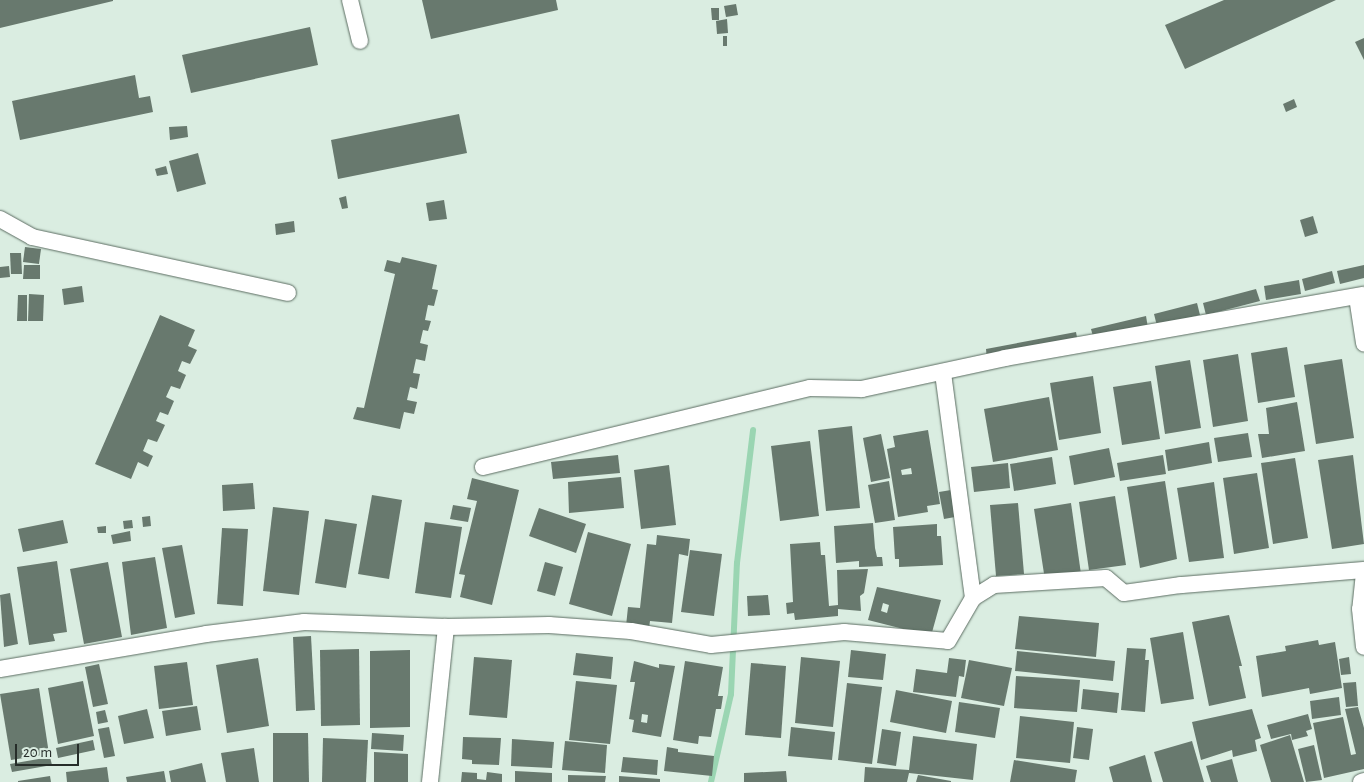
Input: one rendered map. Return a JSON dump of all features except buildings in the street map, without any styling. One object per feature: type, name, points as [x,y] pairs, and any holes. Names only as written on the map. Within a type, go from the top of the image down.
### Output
[{"type":"street","points":[[350,0],[360,41]]},
{"type":"street","points":[[0,219],[32,236],[288,292]]},
{"type":"street","points":[[483,467],[810,388],[862,389],[1006,358],[1361,296],[1364,343]]},
{"type":"street","points":[[943,373],[973,598]]},
{"type":"street","points":[[0,669],[206,634],[304,622],[446,627],[549,625],[631,631],[711,645],[844,632],[948,642],[973,598],[994,585],[1106,578],[1124,593],[1181,585],[1364,571],[1360,609],[1364,646]]},
{"type":"street","points":[[430,782],[446,627]]},
{"type":"waterway","points":[[711,782],[731,694],[737,563],[753,430]]}]
